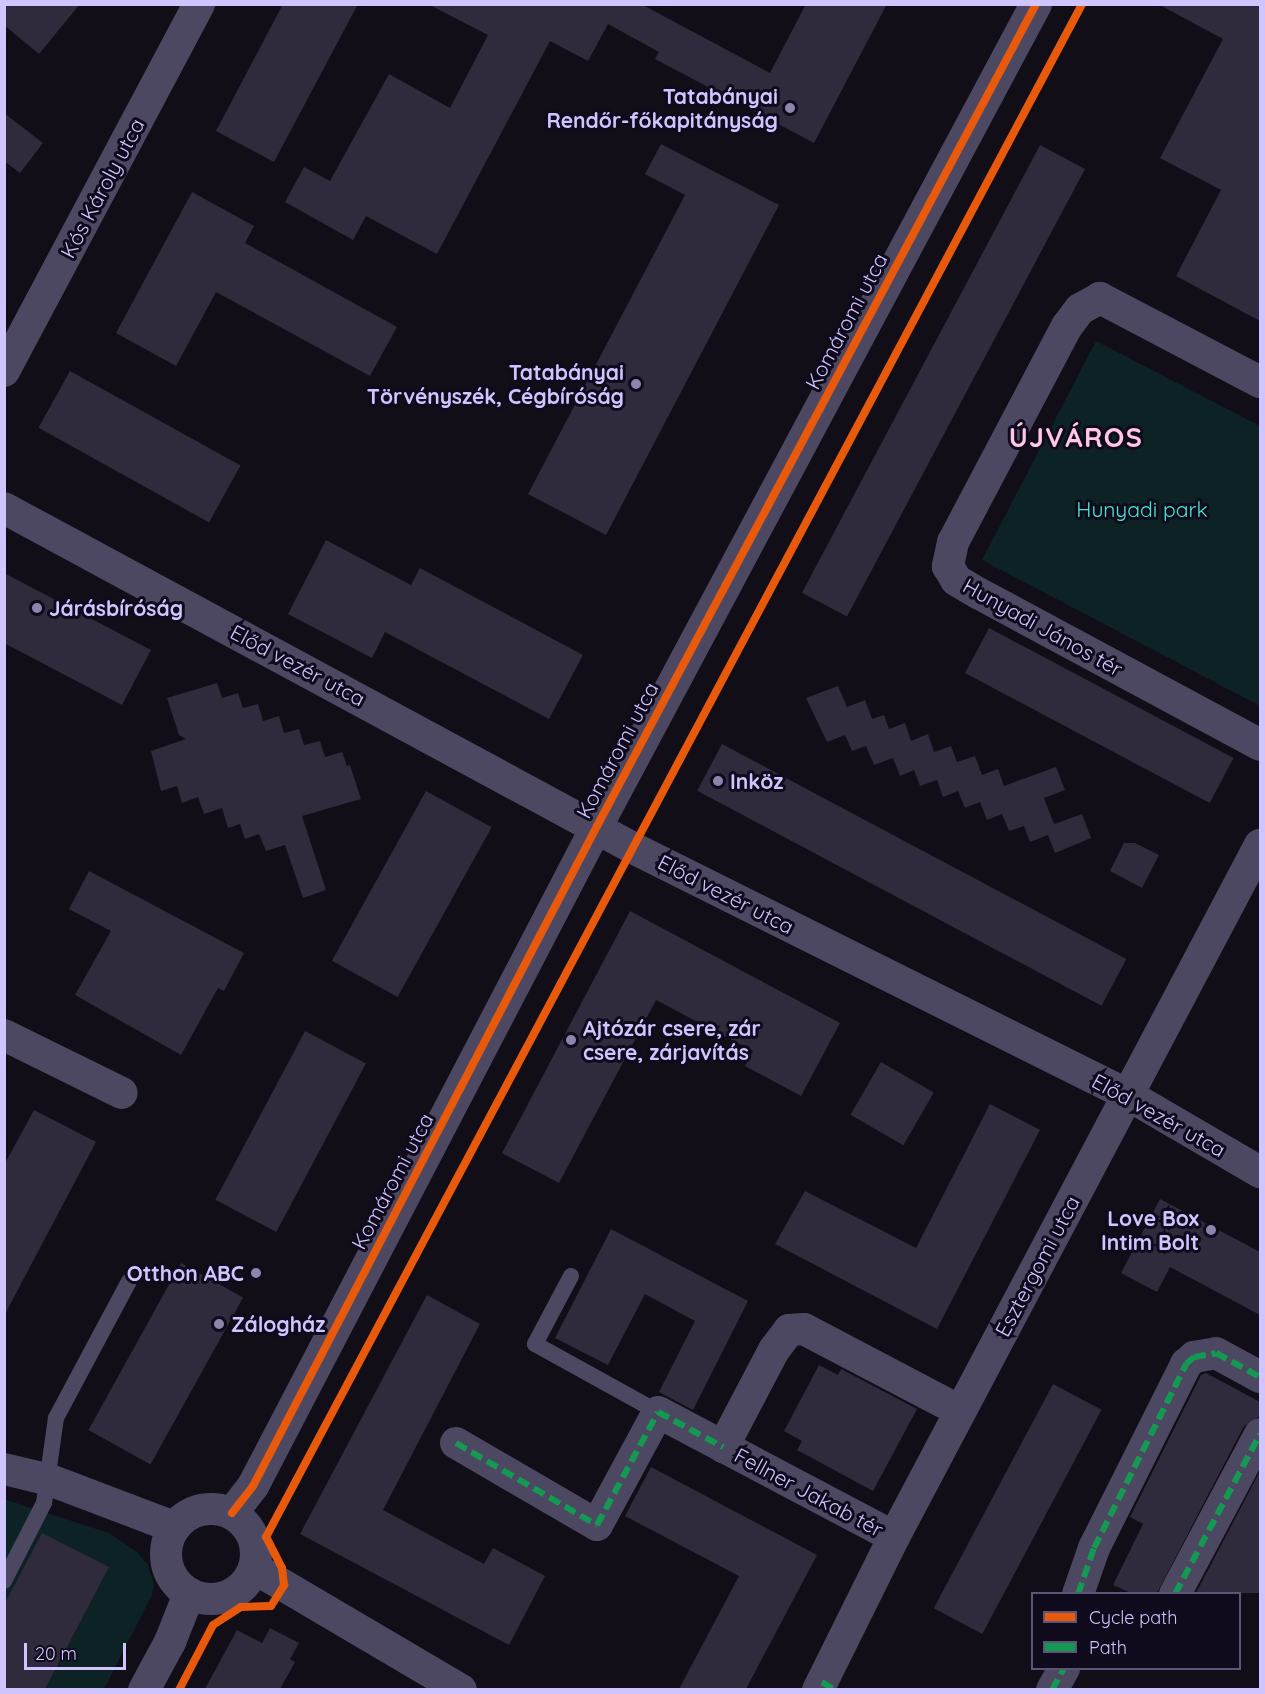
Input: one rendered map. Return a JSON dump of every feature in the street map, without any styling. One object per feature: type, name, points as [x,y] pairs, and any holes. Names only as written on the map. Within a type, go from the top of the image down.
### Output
[{"type":"street","name":"Kós Károly utca","points":[[4,371],[199,4]]},
{"type":"street","name":"Komáromi utca","points":[[232,1513],[253,1486],[597,826],[1036,4]]},
{"type":"street","name":"Hunyadi János tér","points":[[1260,382],[1100,298],[1080,309],[1067,326],[953,542],[948,566],[956,580],[978,593],[1260,745]]},
{"type":"street","name":"Előd vezér utca","points":[[4,508],[597,826],[633,848],[1128,1095],[1260,1172]]},
{"type":"street","name":"Esztergomi utca","points":[[825,1687],[894,1537],[1260,845]]},
{"type":"street","points":[[4,1035],[122,1093]]},
{"type":"street","name":"Fellner Jakab tér","points":[[723,1447],[774,1350],[789,1330],[804,1329],[960,1412]]},
{"type":"street","points":[[1078,1592],[1094,1548],[1186,1364],[1194,1357],[1216,1353],[1260,1377]]},
{"type":"street","points":[[456,1443],[597,1525],[658,1412]]},
{"type":"street","name":"Fellner Jakab tér","points":[[658,1412],[894,1537]]},
{"type":"street","points":[[1176,1592],[1260,1434]]},
{"type":"street","points":[[4,1469],[50,1480],[174,1527]]},
{"type":"street","points":[[201,1509],[232,1513],[253,1537],[254,1568],[247,1582],[227,1596],[204,1599],[189,1594],[168,1571],[165,1555],[174,1527],[186,1515],[201,1509]]},
{"type":"street","points":[[254,1568],[461,1689]]},
{"type":"street","points":[[144,1689],[170,1642],[189,1594]]},
{"type":"street","points":[[1052,1689],[1063,1670]]},
{"type":"lane","points":[[571,1276],[535,1344],[658,1412]]},
{"type":"lane","points":[[4,1581],[34,1525],[50,1480],[56,1418],[129,1281]]},
{"type":"green space","name":"Hunyadi park","points":[[1096,341],[1260,426],[1260,706],[982,560]]},
{"type":"green space","points":[[4,1499],[109,1533],[137,1552],[148,1565],[154,1585],[152,1595],[104,1689],[5,1689]]},
{"type":"building","points":[[4,4],[80,4],[39,54],[4,25]]},
{"type":"building","points":[[283,4],[358,4],[274,162],[216,131]]},
{"type":"building","points":[[428,4],[641,4],[770,73],[806,4],[887,4],[814,143],[655,59],[659,52],[608,24],[588,61],[550,41],[437,254],[366,216],[353,240],[285,202],[304,167],[330,181],[389,74],[450,108],[488,35]]},
{"type":"building","points":[[1158,4],[1260,4],[1260,321],[1176,276],[1221,190],[1160,158],[1223,39]]},
{"type":"building","points":[[4,113],[43,143],[20,173],[4,161]]},
{"type":"building","name":"Tatabányai Törvényszék, Cégbíróság","points":[[661,144],[779,205],[606,535],[528,494],[685,195],[645,174]]},
{"type":"building","points":[[1040,145],[1085,169],[847,617],[802,593]]},
{"type":"building","points":[[192,192],[254,226],[245,243],[397,327],[370,376],[216,292],[176,366],[116,333]]},
{"type":"building","points":[[70,371],[241,466],[209,522],[38,428]]},
{"type":"building","points":[[326,540],[411,585],[420,568],[583,655],[549,719],[385,632],[372,658],[288,614]]},
{"type":"building","name":"Járásbíróság","points":[[4,573],[151,650],[122,705],[4,643]]},
{"type":"building","points":[[989,628],[1234,758],[1210,803],[965,673]]},
{"type":"building","points":[[217,683],[222,698],[238,693],[243,708],[258,704],[263,721],[279,716],[284,733],[299,729],[304,745],[320,741],[325,757],[342,752],[347,766],[350,765],[361,799],[302,816],[326,890],[303,898],[285,845],[266,851],[259,834],[245,839],[240,824],[228,828],[222,808],[204,814],[198,797],[182,803],[177,786],[161,791],[151,751],[186,739],[179,735],[167,698]]},
{"type":"building","points":[[838,686],[847,707],[865,700],[872,719],[884,715],[889,729],[905,723],[911,741],[928,734],[934,752],[951,746],[957,762],[975,756],[982,775],[998,769],[1004,786],[1056,767],[1065,790],[1044,798],[1054,824],[1082,814],[1091,838],[1055,853],[1048,835],[1030,842],[1024,826],[1009,831],[1002,814],[987,820],[980,802],[965,808],[958,791],[943,797],[937,780],[920,786],[914,770],[900,776],[893,758],[874,765],[866,746],[852,751],[845,735],[827,742],[806,698]]},
{"type":"building","points":[[722,744],[1126,959],[1102,1006],[697,791]]},
{"type":"building","points":[[426,791],[492,827],[398,997],[332,961]]},
{"type":"building","points":[[1124,843],[1135,843],[1159,855],[1142,888],[1110,871]]},
{"type":"building","points":[[89,871],[244,953],[224,991],[218,988],[181,1055],[75,995],[111,931],[69,909]]},
{"type":"building","points":[[630,911],[840,1023],[801,1096],[745,1066],[753,1051],[656,1000],[559,1183],[502,1153]]},
{"type":"building","points":[[305,1031],[366,1063],[276,1232],[215,1200]]},
{"type":"building","points":[[881,1062],[934,1092],[903,1145],[850,1115]]},
{"type":"building","points":[[990,1104],[1040,1130],[937,1329],[775,1244],[805,1191],[916,1248]]},
{"type":"building","points":[[34,1110],[96,1142],[4,1316],[4,1165]]},
{"type":"building","points":[[1160,1199],[1260,1252],[1260,1315],[1170,1267],[1157,1292],[1121,1273]]},
{"type":"building","points":[[611,1229],[748,1301],[693,1410],[659,1392],[695,1321],[645,1294],[608,1365],[555,1338]]},
{"type":"building","points":[[181,1263],[243,1297],[150,1464],[88,1430]]},
{"type":"building","points":[[427,1295],[480,1324],[383,1510],[484,1564],[493,1548],[545,1576],[509,1645],[300,1534]]},
{"type":"building","points":[[819,1365],[838,1375],[841,1369],[917,1409],[873,1491],[797,1450],[802,1441],[784,1431]]},
{"type":"building","points":[[1206,1373],[1260,1402],[1260,1416],[1244,1426],[1158,1592],[1129,1592],[1113,1585],[1143,1524],[1130,1517],[1201,1375]]},
{"type":"building","points":[[1053,1384],[1102,1410],[982,1634],[934,1608]]},
{"type":"building","points":[[651,1467],[817,1555],[746,1689],[679,1689],[739,1576],[625,1516]]},
{"type":"building","points":[[1260,1471],[1260,1593],[1197,1592]]},
{"type":"building","points":[[42,1533],[109,1567],[45,1689],[4,1689],[4,1605]]},
{"type":"building","points":[[270,1628],[299,1643],[290,1659],[295,1662],[280,1689],[205,1689],[237,1630],[262,1643]]},
{"type":"marked path","points":[[1079,1592],[1094,1548],[1186,1364],[1194,1357],[1216,1353],[1260,1377]]},
{"type":"marked path","points":[[456,1443],[597,1525],[658,1412],[723,1447]]},
{"type":"marked path","points":[[1176,1592],[1260,1434]]},
{"type":"marked path","points":[[1052,1690],[1063,1670]]},
{"type":"marked path","points":[[822,1682],[835,1690]]},
{"type":"cycle path","points":[[232,1513],[253,1486],[597,826],[1036,4]]},
{"type":"cycle path","points":[[179,1690],[213,1625],[241,1607],[271,1606],[284,1585],[282,1568],[266,1537],[1082,4]]},
{"type":"place","name":"Tatabányai Rendőr-főkapitányság","points":[[790,108]]},
{"type":"place","name":"Tatabányai Törvényszék, Cégbíróság","points":[[636,384]]},
{"type":"place","name":"Járásbíróság","points":[[37,608]]},
{"type":"place","name":"Inköz","points":[[718,781]]},
{"type":"place","name":"Ajtózár csere, zár csere, zárjavítás","points":[[571,1040]]},
{"type":"place","name":"Love Box Intim Bolt","points":[[1211,1230]]},
{"type":"place","name":"Otthon ABC","points":[[256,1273]]},
{"type":"place","name":"Zálogház","points":[[219,1324]]},
{"type":"district","name":"ÚJVÁROS","points":[[1076,438]]}]
